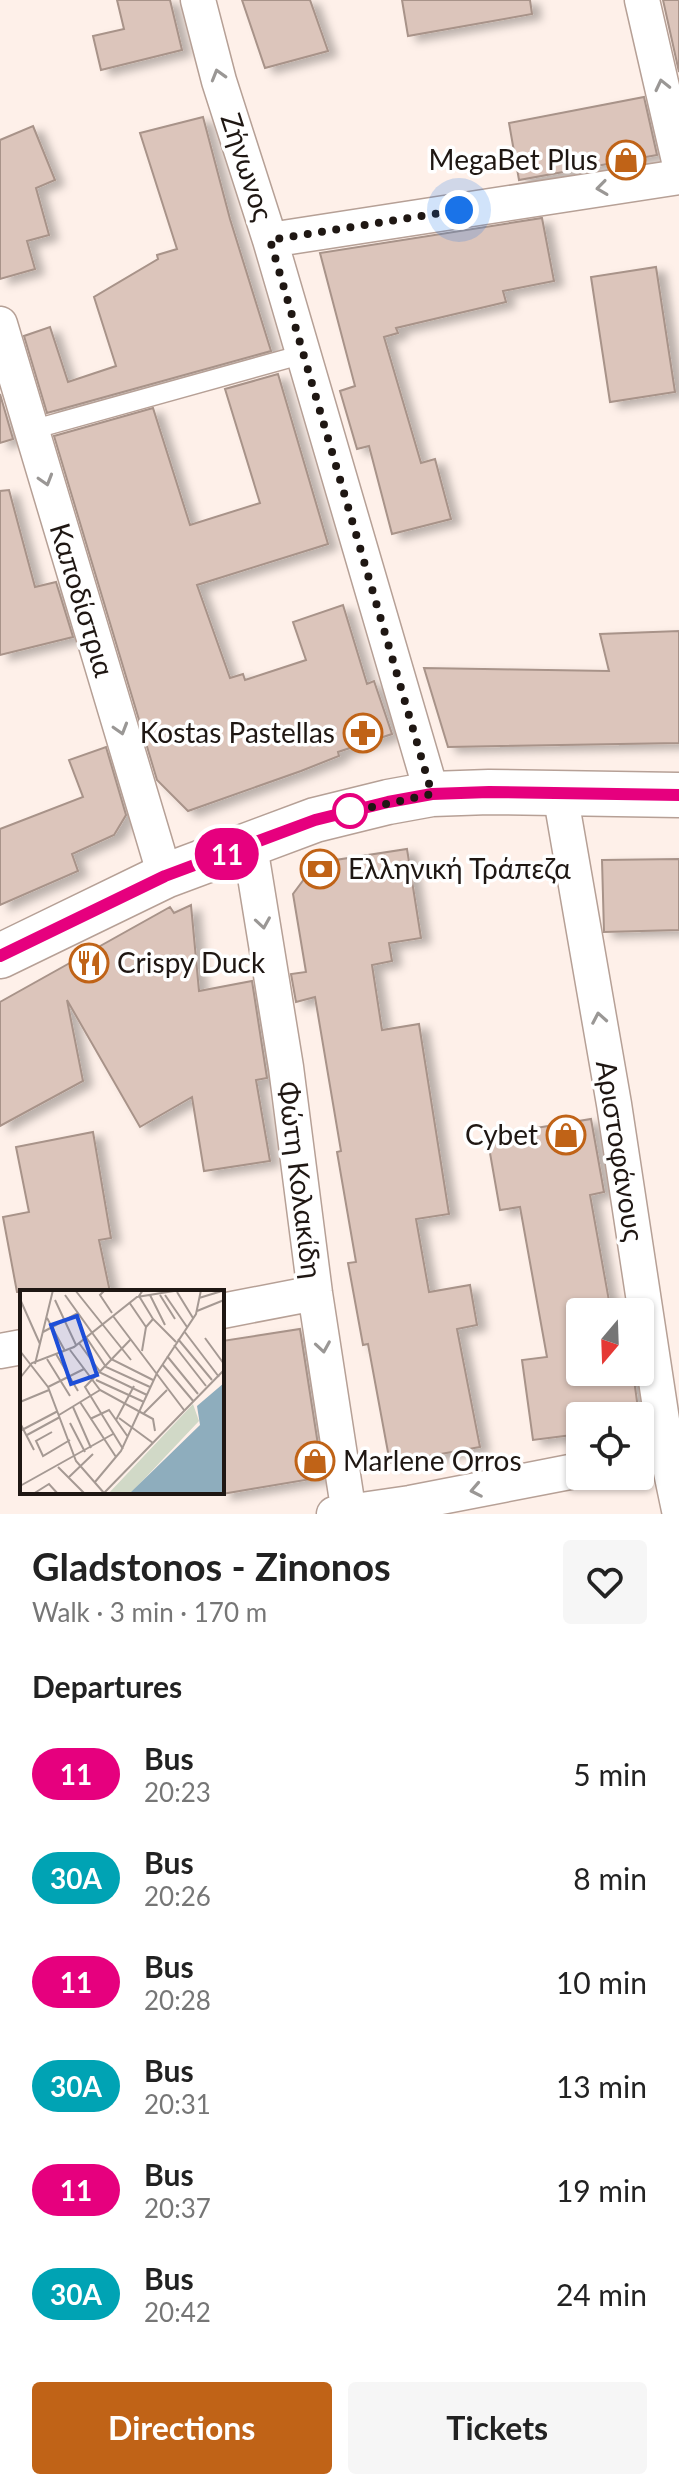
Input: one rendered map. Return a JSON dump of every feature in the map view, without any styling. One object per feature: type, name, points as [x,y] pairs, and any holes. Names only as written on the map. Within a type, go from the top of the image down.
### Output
[{"type":"main road","points":[[0,956],[165,876],[315,820],[388,802],[432,794],[679,795]]},
{"type":"street","name":"Ζήνωνος","points":[[198,0],[219,81],[270,240],[432,794]]},
{"type":"street","points":[[642,0],[679,161]]},
{"type":"street","points":[[270,240],[679,177]]},
{"type":"street","name":"Καποδίστρια","points":[[0,324],[165,876]]},
{"type":"street","name":"Αριστοφάνους","points":[[560,793],[614,1104],[662,1454],[679,1510]]},
{"type":"street","name":"Φώτη Κολακίδη","points":[[250,846],[286,1067],[344,1513]]},
{"type":"street","points":[[224,1311],[315,1293]]},
{"type":"street","points":[[0,1351],[20,1347]]},
{"type":"street","points":[[344,1513],[566,1473]]},
{"type":"lane","points":[[31,430],[304,354]]},
{"type":"building","points":[[117,0],[170,0],[182,50],[101,70],[93,36],[124,29]]},
{"type":"building","points":[[242,0],[310,0],[328,51],[265,68]]},
{"type":"building","points":[[402,0],[530,0],[532,14],[408,36]]},
{"type":"building","points":[[663,0],[679,0],[679,72]]},
{"type":"building","points":[[644,97],[657,155],[519,180],[509,123]]},
{"type":"building","points":[[203,117],[230,219],[271,351],[47,413],[24,336],[50,327],[68,382],[116,366],[94,297],[158,259],[157,255],[177,249],[140,133]]},
{"type":"building","points":[[33,126],[55,180],[36,188],[49,235],[27,241],[35,269],[0,279],[0,140]]},
{"type":"building","points":[[542,218],[554,281],[503,291],[506,302],[396,328],[398,333],[384,337],[421,463],[435,459],[451,519],[392,534],[369,446],[357,449],[340,391],[355,386],[320,253]]},
{"type":"building","points":[[656,267],[675,392],[610,402],[591,277]]},
{"type":"building","points":[[278,374],[328,544],[197,585],[230,678],[243,674],[245,680],[306,660],[293,622],[343,605],[367,684],[374,681],[392,734],[338,752],[339,756],[301,771],[188,811],[157,780],[54,436],[153,408],[190,525],[260,503],[225,389]]},
{"type":"building","points":[[0,394],[13,439],[0,443]]},
{"type":"building","points":[[9,490],[35,587],[56,582],[73,637],[0,655],[0,491]]},
{"type":"building","points":[[679,631],[679,743],[448,747],[424,668],[609,671],[600,634]]},
{"type":"building","points":[[106,747],[126,815],[114,835],[72,854],[78,871],[0,905],[0,829],[83,797],[69,760]]},
{"type":"building","points":[[407,849],[421,938],[389,943],[392,961],[372,965],[382,1030],[419,1024],[449,1214],[416,1219],[429,1292],[470,1285],[477,1325],[457,1329],[480,1447],[390,1463],[368,1344],[363,1345],[348,1263],[356,1262],[315,997],[296,1002],[291,974],[306,972],[293,894],[316,863]]},
{"type":"building","points":[[679,859],[679,930],[604,932],[602,860]]},
{"type":"building","points":[[191,905],[199,991],[252,981],[267,1078],[256,1080],[270,1161],[204,1171],[192,1097],[140,1127],[67,1000],[83,1081],[0,1126],[0,1002],[170,907],[174,913]]},
{"type":"building","points":[[591,1119],[604,1192],[590,1195],[608,1298],[566,1298],[566,1386],[635,1386],[637,1402],[566,1402],[566,1436],[533,1440],[522,1360],[547,1357],[520,1207],[500,1210],[487,1136]]},
{"type":"building","points":[[93,1132],[111,1238],[99,1240],[110,1290],[17,1292],[3,1217],[29,1212],[16,1147]]},
{"type":"building","points":[[300,1329],[323,1477],[224,1494],[224,1341]]},
{"type":"bus line","name":"11","points":[[0,956],[165,876],[315,820],[388,802],[432,794],[489,792],[679,795]]},
{"type":"place","name":"MegaBet Plus","points":[[626,160]]},
{"type":"place","name":"Kostas Pastellas","points":[[363,733]]},
{"type":"place","name":"Ελληνική Τράπεζα","points":[[320,869]]},
{"type":"place","name":"Crispy Duck","points":[[89,963]]},
{"type":"place","name":"Cybet","points":[[566,1135]]},
{"type":"place","name":"Marlene Orros","points":[[315,1461]]},
{"type":"route","points":[[350,811],[340,814],[432,794],[270,240],[459,210]]}]
